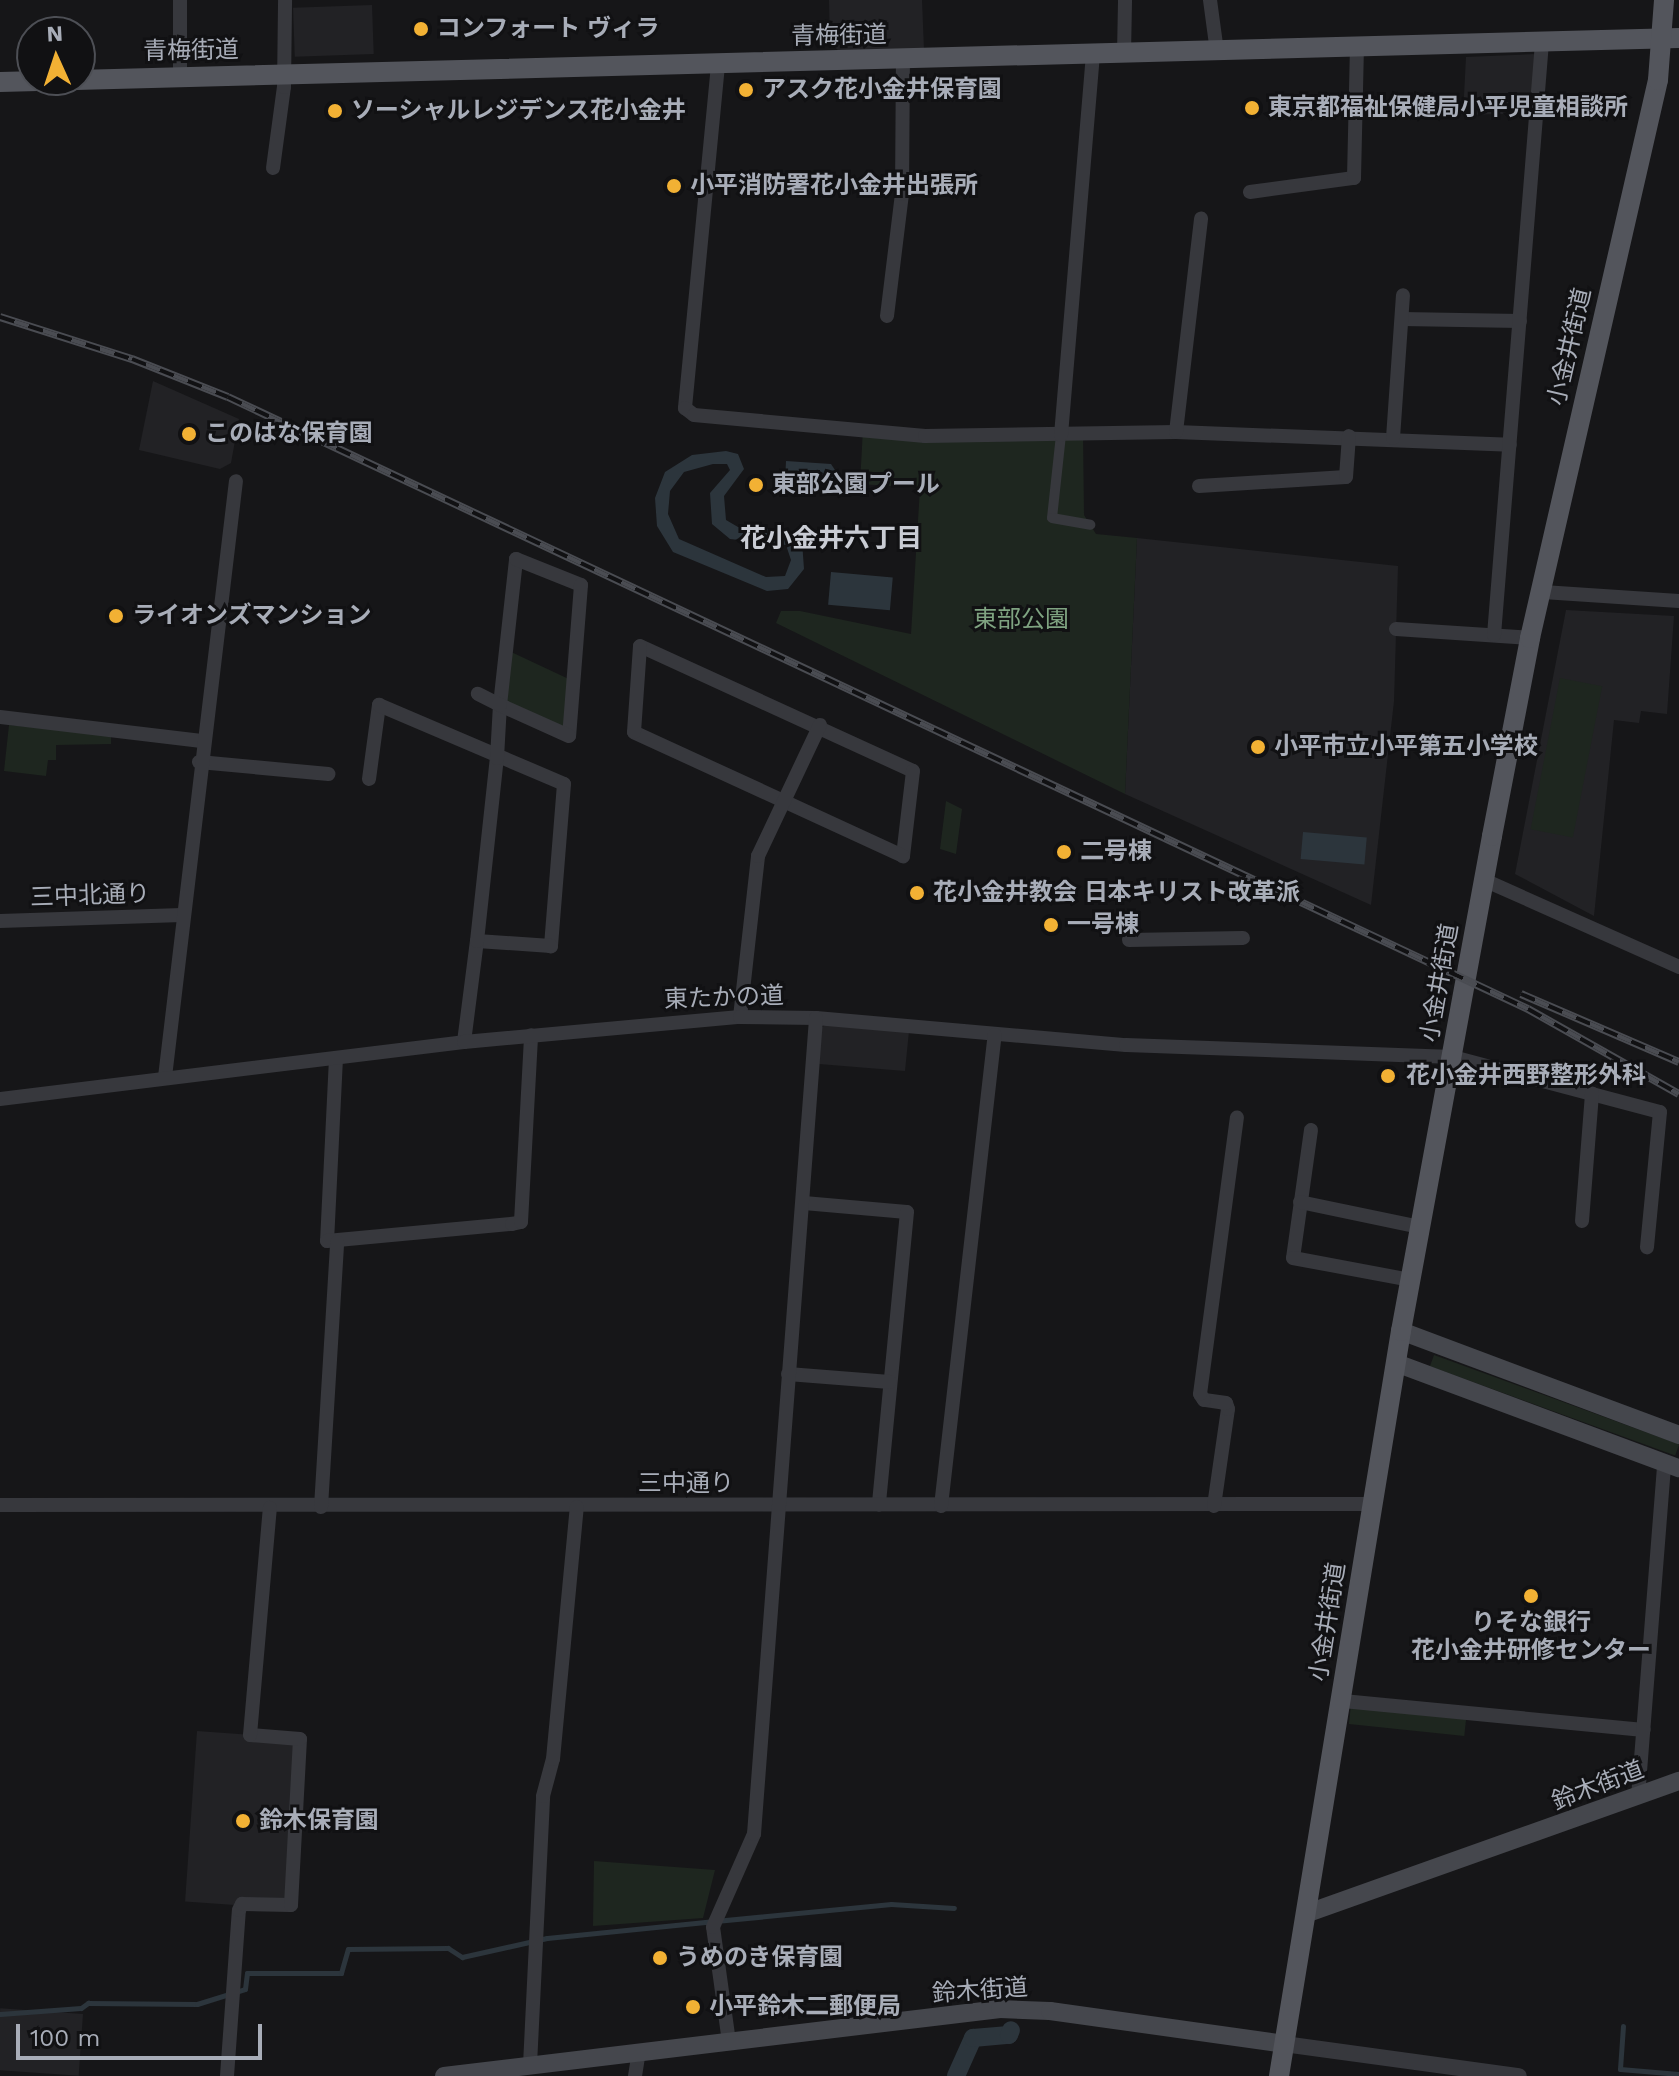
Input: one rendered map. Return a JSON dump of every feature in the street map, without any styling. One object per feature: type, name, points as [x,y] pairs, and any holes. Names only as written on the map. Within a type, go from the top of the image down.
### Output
[{"type":"main road","name":"小金井街道","points":[[1279,2076],[1343,1701],[1401,1331],[1484,880],[1530,638],[1658,80],[1671,38],[1664,0]]},
{"type":"main road","name":"青梅街道","points":[[0,82],[1093,56],[1671,38]]},
{"type":"main road","points":[[1401,1331],[1679,1435]]},
{"type":"main road","points":[[1396,1363],[1671,1466]]},
{"type":"main road","name":"鈴木街道","points":[[1308,1913],[1679,1781]]},
{"type":"main road","name":"鈴木街道","points":[[444,2076],[1023,2009],[1284,2044]]},
{"type":"street","points":[[180,0],[180,77]]},
{"type":"street","points":[[273,168],[284,75],[285,0]]},
{"type":"street","points":[[1124,54],[1125,0]]},
{"type":"street","points":[[1210,0],[1217,52]]},
{"type":"street","points":[[1494,635],[1542,42]]},
{"type":"street","points":[[1250,192],[1354,178],[1357,48]]},
{"type":"street","points":[[1090,525],[1052,518],[1093,56]]},
{"type":"street","points":[[887,316],[902,194],[903,61]]},
{"type":"street","points":[[718,65],[685,408],[694,415],[835,431],[1061,435],[1176,432],[1349,436],[1510,445]]},
{"type":"street","points":[[1176,432],[1201,218]]},
{"type":"street","points":[[1393,438],[1403,295]]},
{"type":"street","points":[[1402,319],[1520,321]]},
{"type":"street","points":[[1199,486],[1346,477],[1349,436]]},
{"type":"street","points":[[165,1077],[199,762],[236,481]]},
{"type":"street","points":[[464,1042],[497,758],[500,705],[516,559],[581,585],[569,736],[500,705],[478,694]]},
{"type":"street","points":[[1543,592],[1679,601]]},
{"type":"street","points":[[1396,629],[1530,638]]},
{"type":"street","points":[[640,646],[820,725],[913,771],[903,856],[784,804],[634,732],[640,646]]},
{"type":"street","points":[[369,779],[379,705],[497,758],[564,784],[551,946],[477,941]]},
{"type":"street","points":[[0,717],[202,741]]},
{"type":"street","points":[[740,1017],[758,856],[820,725]]},
{"type":"street","points":[[199,762],[328,774]]},
{"type":"street","points":[[1484,880],[1679,967]]},
{"type":"street","name":"三中北通り","points":[[0,921],[182,915]]},
{"type":"street","points":[[1129,940],[1243,938]]},
{"type":"street","name":"東たかの道","points":[[0,1099],[464,1042],[740,1017],[816,1018],[995,1035],[1453,1057],[1660,1112],[1647,1247]]},
{"type":"street","points":[[729,2042],[713,1927],[754,1834],[816,1018]]},
{"type":"street","points":[[336,1058],[327,1241],[521,1222],[531,1035]]},
{"type":"street","points":[[941,1506],[995,1035]]},
{"type":"street","points":[[1582,1221],[1592,1093]]},
{"type":"street","points":[[1214,1506],[1228,1409],[1226,1403],[1204,1400],[1200,1394],[1237,1117]]},
{"type":"street","points":[[1311,1130],[1293,1258],[1410,1280]]},
{"type":"street","points":[[1300,1202],[1420,1227]]},
{"type":"street","points":[[804,1203],[907,1212],[879,1505]]},
{"type":"street","points":[[321,1507],[337,1242]]},
{"type":"street","points":[[788,1374],[890,1382]]},
{"type":"street","points":[[1638,1797],[1671,1466]]},
{"type":"street","name":"三中通り","points":[[0,1505],[270,1508],[1373,1504]]},
{"type":"street","points":[[530,2065],[543,1796],[553,1759],[577,1507]]},
{"type":"street","points":[[227,2076],[239,1910],[242,1904],[291,1905],[300,1739],[250,1735],[270,1508]]},
{"type":"street","points":[[1343,1701],[1644,1730]]},
{"type":"street","name":"鈴木街道","points":[[1284,2044],[1402,2068],[1519,2076]]},
{"type":"street","points":[[635,2076],[639,2052]]},
{"type":"shaded area","points":[[829,0],[922,0],[924,50],[839,51],[830,43]]},
{"type":"shaded area","points":[[372,5],[374,54],[295,57],[293,8]]},
{"type":"shaded area","points":[[1536,54],[1533,113],[1463,115],[1466,57]]},
{"type":"shaded area","name":"このはな保育園","points":[[153,381],[239,419],[231,463],[220,469],[139,450]]},
{"type":"shaded area","points":[[726,451],[738,454],[744,469],[724,496],[726,520],[738,527],[786,530],[802,541],[804,569],[788,589],[767,591],[673,552],[657,526],[655,498],[665,472],[692,455]],"holes":[[[713,464],[727,464],[730,470],[710,493],[712,524],[730,539],[786,545],[791,560],[785,576],[766,577],[679,539],[668,514],[670,491],[684,472]]]},
{"type":"shaded area","points":[[786,461],[831,464],[839,476],[830,485],[785,482]]},
{"type":"shaded area","name":"小平市立小平第五小学校","points":[[1137,538],[1398,566],[1394,701],[1371,905],[1125,794]]},
{"type":"shaded area","points":[[831,572],[893,577],[890,610],[828,605]]},
{"type":"shaded area","points":[[1566,610],[1674,616],[1667,714],[1641,711],[1639,723],[1614,720],[1594,916],[1515,874]]},
{"type":"shaded area","points":[[1303,832],[1367,838],[1364,864],[1301,859]]},
{"type":"shaded area","points":[[828,1023],[909,1031],[905,1071],[819,1064],[821,1028]]},
{"type":"shaded area","name":"鈴木保育園","points":[[197,1731],[300,1738],[288,1909],[185,1902]]},
{"type":"shaded area","points":[[0,2008],[83,2014],[79,2076],[0,2070]]},
{"type":"green space","name":"東部公園","points":[[863,428],[1083,432],[1084,515],[1096,534],[1137,538],[1125,794],[776,623],[781,611],[800,611],[911,634],[920,488],[860,484]]},
{"type":"green space","points":[[507,650],[573,681],[569,736],[500,705]]},
{"type":"green space","points":[[1560,678],[1602,686],[1573,837],[1531,829]]},
{"type":"green space","points":[[9,725],[111,735],[111,744],[56,745],[56,760],[48,760],[46,776],[4,771]]},
{"type":"green space","points":[[946,801],[962,809],[956,854],[940,849]]},
{"type":"green space","points":[[1434,1355],[1679,1444],[1675,1456],[1430,1366]]},
{"type":"green space","points":[[1351,1704],[1466,1716],[1464,1736],[1349,1724]]},
{"type":"green space","points":[[594,1861],[715,1870],[703,1918],[593,1926]]},
{"type":"waterway","points":[[0,2014],[81,2008],[88,2003],[197,2004],[245,1989],[247,1973],[341,1973],[348,1949],[448,1948],[462,1957],[547,1938],[705,1922],[891,1904],[954,1908]]},
{"type":"waterway","points":[[1623,2026],[1620,2069],[1679,2074]]},
{"type":"waterway","points":[[956,2076],[973,2038],[1009,2035],[1011,2030]]},
{"type":"railway","points":[[0,317],[132,359],[228,397],[1528,1009],[1679,1094]]},
{"type":"railway","points":[[1521,994],[1679,1062]]},
{"type":"place","name":"コンフォート ヴィラ","points":[[421,29]]},
{"type":"place","name":"アスク花小金井保育園","points":[[746,90]]},
{"type":"place","name":"東京都福祉保健局小平児童相談所","points":[[1252,108]]},
{"type":"place","name":"ソーシャルレジデンス花小金井","points":[[335,111]]},
{"type":"place","name":"小平消防署花小金井出張所","points":[[674,186]]},
{"type":"place","name":"このはな保育園","points":[[189,434]]},
{"type":"place","name":"東部公園プール","points":[[756,485]]},
{"type":"place","name":"ライオンズマンション","points":[[116,616]]},
{"type":"place","name":"小平市立小平第五小学校","points":[[1258,747]]},
{"type":"place","name":"二号棟","points":[[1064,852]]},
{"type":"place","name":"花小金井教会 日本キリスト改革派","points":[[917,893]]},
{"type":"place","name":"一号棟","points":[[1051,925]]},
{"type":"place","name":"花小金井西野整形外科","points":[[1388,1076]]},
{"type":"place","name":"りそな銀行 花小金井研修センター","points":[[1531,1596]]},
{"type":"place","name":"鈴木保育園","points":[[243,1821]]},
{"type":"place","name":"うめのき保育園","points":[[660,1958]]},
{"type":"place","name":"小平鈴木二郵便局","points":[[693,2007]]},
{"type":"district","name":"花小金井六丁目","points":[[831,539]]}]
